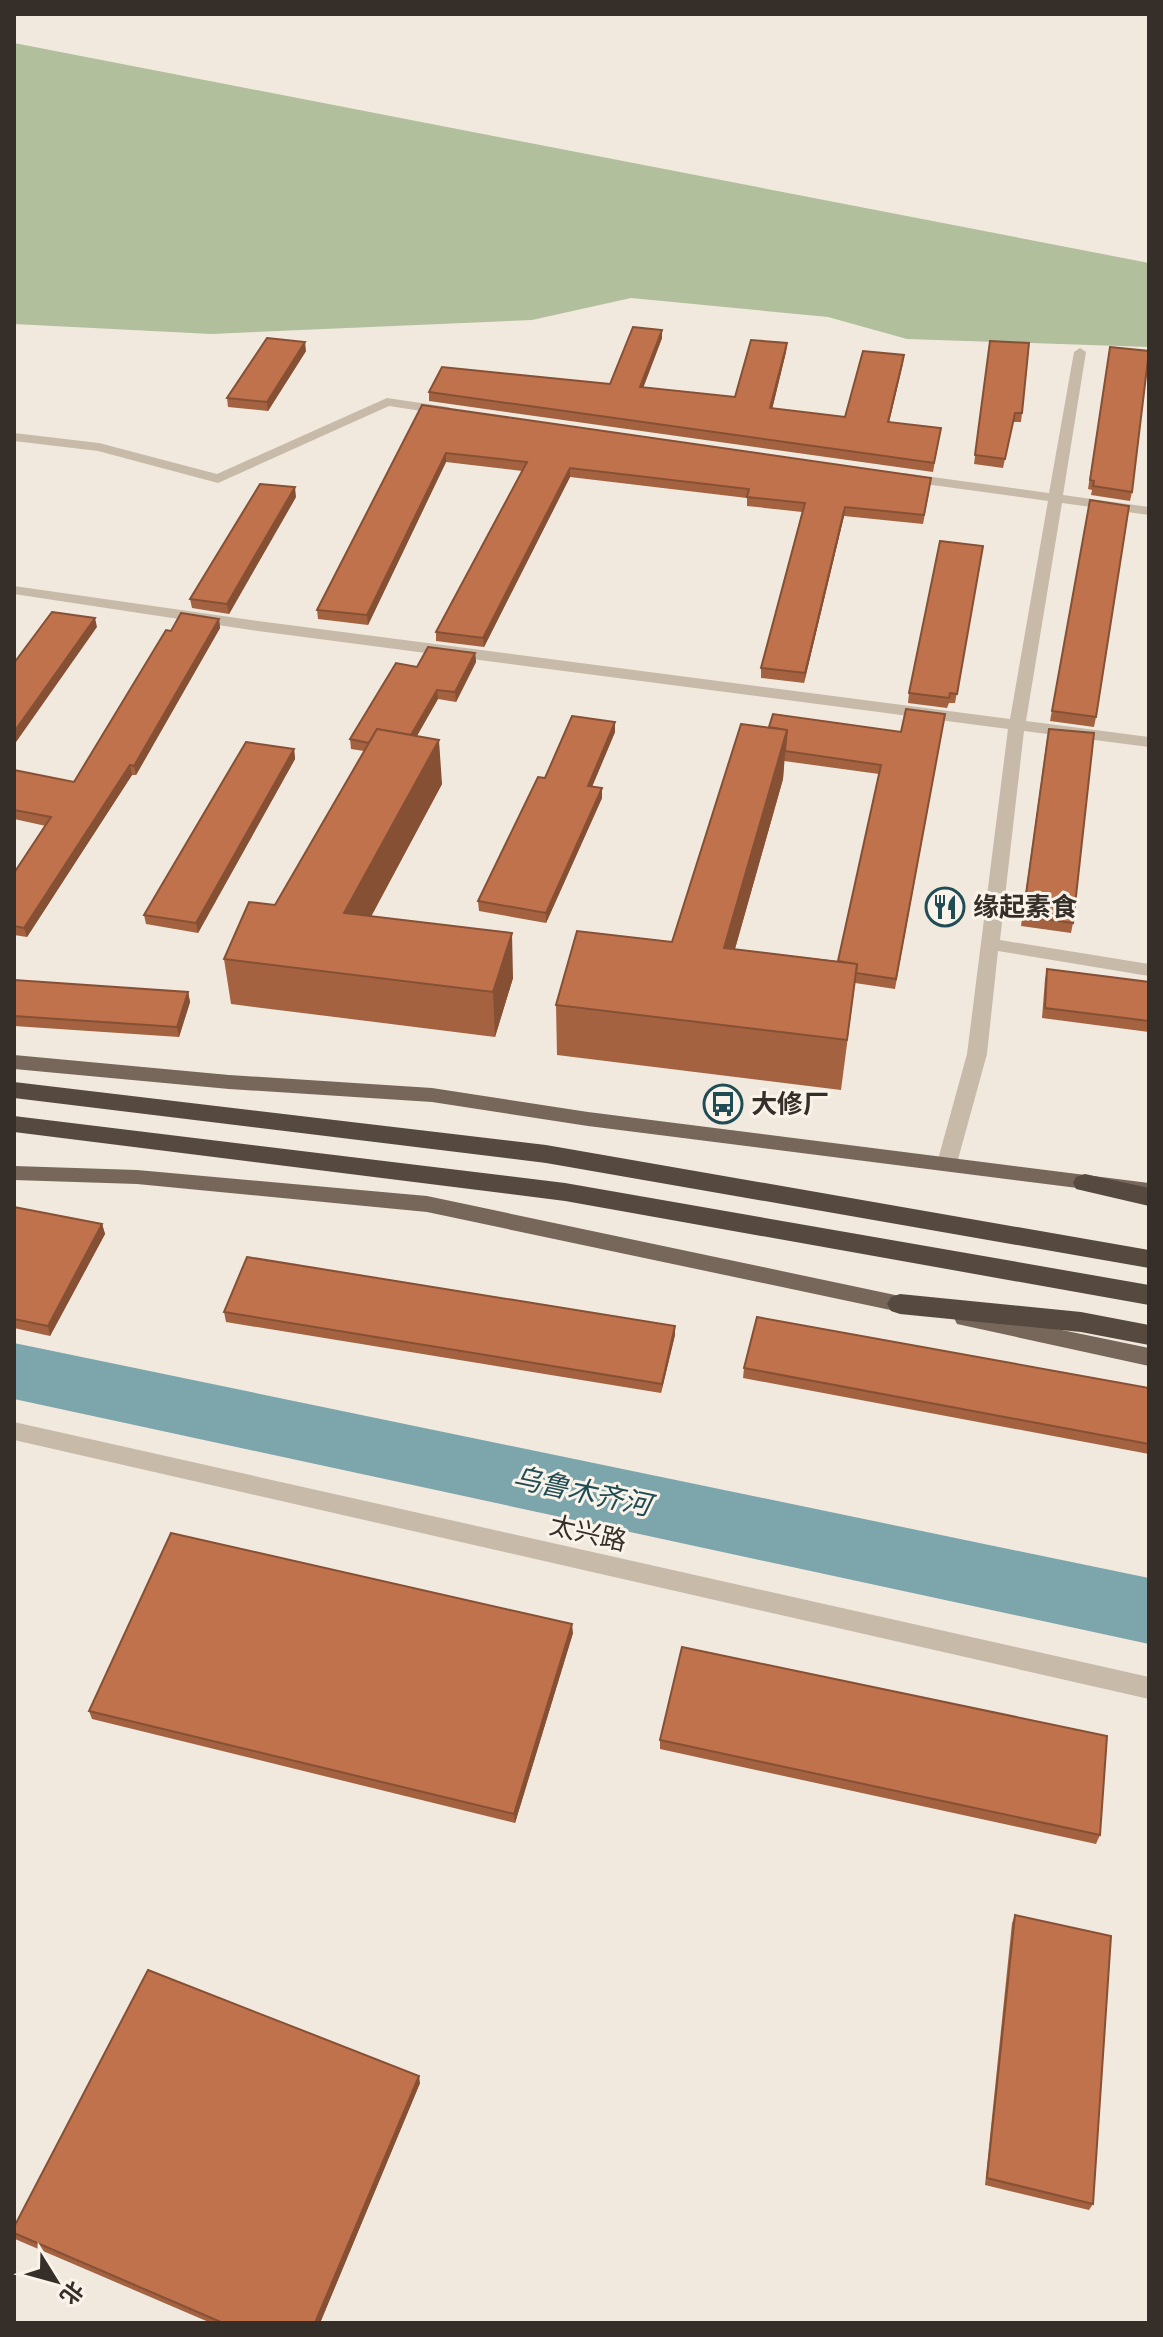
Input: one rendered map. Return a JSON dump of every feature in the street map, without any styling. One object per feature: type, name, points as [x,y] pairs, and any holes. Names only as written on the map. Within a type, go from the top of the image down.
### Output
[{"type":"highway","points":[[14,1090],[546,1154],[1149,1259]]},
{"type":"highway","points":[[14,1124],[565,1192],[1149,1295]]},
{"type":"highway","points":[[1085,1183],[1149,1197]]},
{"type":"highway","points":[[900,1304],[1081,1322],[1149,1335]]},
{"type":"main road","points":[[14,1062],[229,1082],[432,1095],[588,1119],[1149,1190]]},
{"type":"main road","points":[[14,1173],[137,1177],[427,1204],[1149,1357]]},
{"type":"street","points":[[947,1163],[977,1054],[1017,724],[1080,352]]},
{"type":"street","points":[[14,437],[99,447],[218,479],[387,402],[464,413]]},
{"type":"street","points":[[883,474],[1149,511]]},
{"type":"street","points":[[14,590],[258,626],[1149,742]]},
{"type":"street","points":[[990,944],[1149,970]]},
{"type":"street","name":"太兴路","points":[[14,1431],[1149,1688]]},
{"type":"green space","points":[[14,43],[1149,263],[1149,347],[907,339],[828,317],[631,298],[532,320],[211,334],[14,324]]},
{"type":"building","points":[[633,327],[662,330],[640,387],[735,397],[751,340],[787,343],[770,408],[845,417],[863,351],[904,355],[888,422],[941,428],[934,463],[429,392],[442,367],[610,384]]},
{"type":"building","points":[[267,338],[305,342],[267,402],[227,398]]},
{"type":"building","points":[[990,341],[1029,343],[1022,413],[1015,413],[1005,459],[975,455]]},
{"type":"building","points":[[1110,347],[1149,351],[1132,492],[1093,486],[1094,481],[1090,480]]},
{"type":"building","points":[[422,405],[931,478],[924,515],[845,507],[805,673],[761,668],[805,503],[747,497],[749,489],[570,468],[483,638],[436,632],[527,462],[446,453],[367,615],[317,610]]},
{"type":"building","points":[[260,484],[295,487],[227,604],[190,599]]},
{"type":"building","points":[[1090,500],[1129,506],[1096,717],[1052,711]]},
{"type":"building","points":[[940,541],[983,546],[957,694],[950,693],[949,698],[909,693]]},
{"type":"building","points":[[52,612],[95,618],[14,732],[14,663]]},
{"type":"building","points":[[181,613],[219,619],[134,766],[130,765],[24,928],[14,926],[14,873],[51,817],[14,810],[14,770],[74,782],[166,630],[171,631]]},
{"type":"building","points":[[428,647],[475,653],[455,692],[437,690],[411,735],[377,729],[369,743],[350,739],[396,663],[417,667]]},
{"type":"building","points":[[906,709],[945,714],[896,979],[856,973],[857,964],[838,961],[881,765],[785,751],[787,730],[769,727],[773,714],[901,732]]},
{"type":"building","points":[[572,716],[615,722],[588,786],[602,788],[546,913],[478,901],[538,777],[545,778]]},
{"type":"building","points":[[741,724],[787,730],[724,948],[857,964],[847,1040],[556,1005],[577,931],[672,942]]},
{"type":"building","points":[[377,729],[439,740],[344,913],[512,933],[493,992],[224,959],[249,902],[275,905]]},
{"type":"building","points":[[1049,729],[1094,733],[1073,923],[1023,916]]},
{"type":"building","points":[[246,742],[294,749],[196,923],[144,915]]},
{"type":"building","points":[[1047,969],[1149,982],[1149,1021],[1045,1008]]},
{"type":"building","points":[[14,980],[188,992],[177,1027],[14,1016]]},
{"type":"building","points":[[14,1207],[102,1224],[48,1326],[14,1319]]},
{"type":"building","points":[[247,1257],[675,1326],[662,1384],[224,1312]]},
{"type":"building","points":[[757,1317],[1149,1388],[1149,1444],[744,1368]]},
{"type":"building","points":[[171,1533],[572,1624],[514,1814],[89,1711]]},
{"type":"building","points":[[682,1647],[1107,1736],[1100,1835],[660,1740]]},
{"type":"building","points":[[1015,1915],[1111,1936],[1093,2204],[987,2178]]},
{"type":"building","points":[[148,1970],[419,2076],[315,2323],[223,2323],[14,2233],[14,2227]]},
{"type":"waterway","name":"乌鲁木齐河","points":[[14,1371],[1149,1611]]},
{"type":"place","name":"缘起素食","points":[[945,907]]},
{"type":"place","name":"大修厂","points":[[723,1104]]}]
